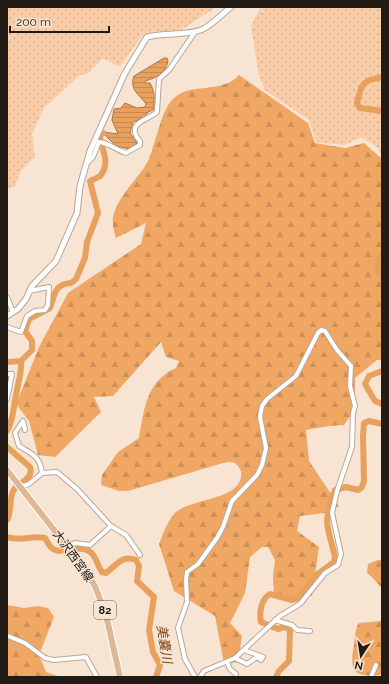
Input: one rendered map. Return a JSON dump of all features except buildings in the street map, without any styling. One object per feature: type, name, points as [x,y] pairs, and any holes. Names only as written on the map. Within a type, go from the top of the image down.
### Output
[{"type":"main road","name":"大沢西宮線","points":[[7,470],[91,580],[104,606],[120,677]]},
{"type":"street","points":[[7,316],[14,312],[26,299],[35,282],[55,263],[74,223],[84,167],[125,73],[147,37],[157,34],[202,30],[231,7]]},
{"type":"street","points":[[84,167],[93,157],[98,142],[107,143],[117,150],[126,153],[140,145],[140,141],[135,135],[135,128],[138,123],[151,118],[157,112],[159,79],[169,70],[195,31]]},
{"type":"street","points":[[7,327],[21,332],[27,316],[35,311],[45,310],[48,305],[49,287],[29,292]]},
{"type":"street","points":[[7,297],[14,312]]},
{"type":"street","points":[[194,677],[185,659],[178,628],[187,602],[187,572],[198,564],[209,551],[223,527],[232,501],[257,475],[262,465],[266,448],[260,417],[262,406],[267,399],[296,376],[312,344],[321,330],[326,331],[337,350],[351,366],[350,386],[356,406],[353,413],[352,448],[337,489],[332,513],[341,554],[338,565],[325,573],[300,604],[273,622],[235,658],[204,670],[200,677]]},
{"type":"street","points":[[7,374],[12,374],[7,399]]},
{"type":"street","points":[[25,430],[23,421],[15,433],[19,446],[36,456],[41,462],[42,473]]},
{"type":"street","points":[[19,485],[29,484],[42,473],[57,472],[77,489],[111,526],[126,535],[140,555]]},
{"type":"street","points":[[68,548],[75,543],[90,545],[111,526]]},
{"type":"street","points":[[273,622],[292,625],[297,630],[310,631]]},
{"type":"street","points":[[8,636],[25,643],[45,658],[54,660],[86,657],[98,677]]},
{"type":"street","points":[[235,658],[248,664],[256,657],[261,660],[263,657],[244,650]]},
{"type":"street","points":[[227,662],[230,669],[236,674]]},
{"type":"street","points":[[371,677],[376,665]]},
{"type":"shaded area","points":[[7,7],[216,7],[181,30],[152,32],[141,37],[120,67],[103,58],[89,73],[80,75],[44,108],[32,134],[35,157],[21,171],[15,186],[7,189]]},
{"type":"shaded area","points":[[261,7],[382,7],[382,156],[376,146],[361,137],[345,145],[316,142],[309,120],[265,90],[259,76],[251,26]]},
{"type":"shaded area","points":[[164,58],[167,58],[168,61],[163,72],[157,77],[145,81],[145,83],[150,83],[153,90],[154,106],[153,110],[148,112],[145,117],[133,122],[130,133],[137,143],[130,149],[116,146],[103,133],[118,134],[112,120],[114,109],[121,108],[125,103],[137,108],[145,107],[146,104],[134,88],[134,76]]},
{"type":"green space","points":[[239,75],[308,123],[315,143],[345,148],[364,143],[382,159],[382,360],[377,360],[355,378],[355,409],[344,425],[306,430],[309,461],[339,506],[325,513],[300,516],[297,531],[319,547],[312,596],[289,598],[274,594],[273,577],[275,560],[268,547],[262,547],[250,557],[245,593],[230,623],[242,636],[238,662],[224,664],[215,616],[174,591],[159,544],[165,528],[174,514],[190,505],[223,495],[232,490],[238,484],[241,475],[239,467],[232,462],[223,463],[128,491],[119,491],[101,485],[102,475],[118,452],[139,438],[145,407],[152,388],[158,380],[176,368],[179,361],[166,357],[161,342],[113,396],[94,397],[101,412],[55,457],[38,455],[29,421],[16,404],[40,345],[68,293],[141,244],[146,223],[116,238],[113,217],[115,209],[123,195],[147,163],[162,119],[169,104],[181,93],[189,90],[224,84],[232,81]]},
{"type":"green space","points":[[382,560],[382,588],[367,572],[368,564]]},
{"type":"green space","points":[[7,605],[24,608],[38,606],[48,608],[54,617],[39,655],[46,672],[61,677],[7,677]]},
{"type":"green space","points":[[382,621],[382,675],[372,676],[359,674],[355,671],[352,661],[355,633],[358,625],[359,623]]},
{"type":"waterway","points":[[382,77],[364,84],[360,91],[357,103],[360,108],[382,111]]},
{"type":"waterway","points":[[21,361],[32,350],[32,341],[25,331],[29,319],[50,308],[58,288],[65,284],[71,283],[76,279],[85,258],[87,242],[98,213],[90,181],[100,176],[104,170],[105,159],[100,138],[100,133],[103,133]]},
{"type":"waterway","points":[[382,253],[378,265],[382,276]]},
{"type":"waterway","name":"美嚢川","points":[[7,362],[21,361],[12,418],[7,431]]},
{"type":"waterway","points":[[382,371],[369,376],[365,384],[375,401],[382,404]]},
{"type":"waterway","points":[[276,677],[279,671],[289,661],[290,630],[285,627],[278,629],[261,622],[260,615],[263,603],[270,594],[292,600],[299,598],[314,577],[334,562],[335,557],[328,530],[327,518],[335,490],[346,487],[358,490],[362,487],[364,481],[364,423],[369,421],[382,424]]},
{"type":"waterway","name":"美嚢川","points":[[7,447],[30,467],[31,471],[28,478],[13,491],[9,517],[7,520]]},
{"type":"waterway","name":"美嚢川","points":[[7,537],[17,539],[35,537],[45,538],[50,546],[58,551],[84,549],[92,553],[102,572],[106,573],[123,560],[136,560],[139,566],[137,581],[154,597],[149,630],[153,652],[160,665],[156,677]]}]
